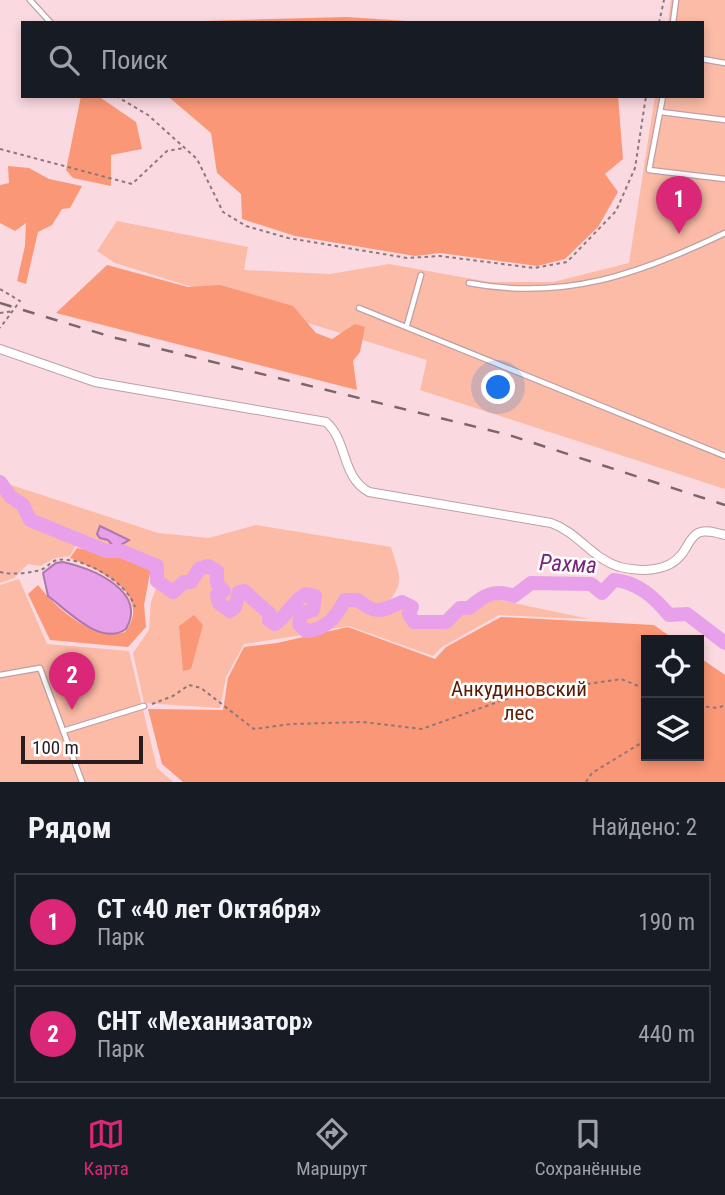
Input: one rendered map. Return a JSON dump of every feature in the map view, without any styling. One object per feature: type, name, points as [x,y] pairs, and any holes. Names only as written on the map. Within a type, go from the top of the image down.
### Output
[{"type":"street","points":[[0,349],[95,382],[326,422],[336,433],[352,478],[369,492],[551,523],[569,529],[591,551],[618,567],[641,570],[662,568],[680,556],[695,534],[701,532],[725,535]]},
{"type":"lane","points":[[30,0],[49,21]]},
{"type":"lane","points":[[673,21],[676,0]]},
{"type":"lane","points":[[704,59],[725,63]]},
{"type":"lane","points":[[663,98],[649,170],[725,179]]},
{"type":"lane","points":[[661,112],[725,120]]},
{"type":"lane","points":[[469,283],[502,289],[570,288],[623,274],[725,233]]},
{"type":"lane","points":[[407,326],[421,275]]},
{"type":"lane","points":[[359,308],[725,456]]},
{"type":"lane","points":[[0,675],[40,668],[82,782]]},
{"type":"lane","points":[[62,731],[144,706]]},
{"type":"path","points":[[659,21],[664,0]]},
{"type":"path","points":[[120,98],[148,114],[184,148],[202,169],[223,212],[246,226],[288,238],[407,258],[440,256],[548,267],[567,262],[616,211],[635,168],[646,98]]},
{"type":"path","points":[[0,149],[132,184],[167,151],[184,148]]},
{"type":"path","points":[[0,289],[19,299],[14,311],[0,328]]},
{"type":"path","points":[[0,313],[14,311]]},
{"type":"path","points":[[0,572],[10,575],[42,570],[57,560],[77,562],[94,568],[113,581],[124,590],[135,607]]},
{"type":"path","points":[[144,706],[173,696],[189,685],[201,688],[254,729],[291,724],[363,722],[422,729],[520,694],[621,680],[641,687]]},
{"type":"path","points":[[704,707],[718,708],[725,705]]},
{"type":"path","points":[[586,782],[592,773],[641,743]]},
{"type":"shaded area","points":[[671,0],[725,0],[725,489],[420,390],[427,360],[115,263],[97,251],[117,221],[248,247],[244,270],[330,274],[389,264],[489,282],[553,282],[629,263],[655,98],[704,98],[704,21],[668,21]]},
{"type":"shaded area","points":[[8,484],[158,533],[209,538],[256,525],[391,547],[399,573],[398,585],[384,607],[372,607],[359,595],[342,596],[332,616],[313,627],[305,622],[306,616],[317,612],[317,594],[301,593],[275,617],[274,613],[245,589],[236,590],[230,606],[222,596],[227,590],[221,581],[220,570],[212,564],[202,563],[189,579],[172,588],[159,578],[160,564],[123,549],[106,547],[33,517]]},
{"type":"shaded area","points":[[0,486],[20,507],[29,522],[77,543],[70,556],[55,558],[40,566],[28,564],[14,578],[0,583]]},
{"type":"shaded area","points":[[100,526],[129,540],[119,546],[113,546],[97,534]]},
{"type":"shaded area","points":[[63,562],[101,576],[123,593],[130,603],[131,615],[126,629],[116,633],[95,630],[48,596],[43,573],[56,563]]},
{"type":"shaded area","points":[[205,570],[213,574],[218,588],[213,594],[216,603],[229,615],[236,612],[243,596],[266,615],[266,621],[273,627],[307,601],[309,606],[296,613],[295,627],[302,635],[244,644],[226,677],[220,708],[144,703],[133,653],[149,630],[151,602],[157,586],[174,594],[193,583]]},
{"type":"shaded area","points":[[19,579],[47,644],[129,651],[157,768],[173,782],[0,782],[0,585]]},
{"type":"shaded area","points":[[485,597],[589,619],[499,615],[442,647],[433,656],[349,626],[323,630],[342,616],[348,603],[363,606],[376,613],[401,606],[408,608],[406,615],[412,625],[447,625],[461,611],[471,611]]},
{"type":"green space","points":[[346,17],[407,21],[201,21]]},
{"type":"green space","points":[[81,98],[101,98],[136,122],[142,149],[111,155],[111,186],[73,178],[66,170]]},
{"type":"green space","points":[[170,98],[618,98],[623,159],[605,174],[618,192],[598,227],[565,259],[537,266],[440,253],[415,256],[295,236],[242,219],[241,194],[217,173],[211,133]]},
{"type":"green space","points":[[8,166],[29,168],[49,179],[82,186],[70,208],[62,209],[52,225],[38,232],[26,284],[17,281],[25,246],[26,223],[15,231],[0,223],[0,185],[9,183]]},
{"type":"green space","points":[[107,265],[188,287],[220,285],[293,306],[316,333],[332,339],[355,324],[365,327],[360,352],[353,361],[357,390],[56,313]]},
{"type":"green space","points":[[77,548],[133,559],[151,568],[144,605],[146,627],[128,647],[50,640],[28,594],[38,585],[65,612],[89,628],[113,634],[125,632],[132,618],[133,606],[119,585],[95,569],[70,558]]},
{"type":"green space","points":[[194,615],[203,625],[191,669],[183,671],[179,626]]},
{"type":"green space","name":"Анкудиновский лес","points":[[501,617],[654,625],[668,635],[641,635],[641,761],[704,761],[704,660],[725,675],[725,782],[183,782],[162,764],[148,709],[223,710],[228,678],[244,647],[277,643],[348,627],[435,659],[446,647]]},
{"type":"waterway","name":"Рахма","points":[[0,482],[11,497],[23,505],[30,520],[106,551],[121,551],[157,566],[157,581],[173,592],[184,582],[191,582],[199,569],[208,566],[217,571],[217,583],[224,591],[217,595],[219,603],[230,611],[235,607],[239,592],[244,591],[270,614],[269,620],[275,624],[301,597],[306,594],[315,596],[313,610],[301,614],[299,624],[306,631],[330,622],[345,600],[358,600],[374,610],[389,608],[402,602],[412,607],[409,614],[414,622],[446,622],[460,608],[469,608],[495,593],[514,596],[531,583],[591,584],[602,593],[614,580],[631,584],[645,592],[669,615],[687,614],[725,643]]},
{"type":"railway","points":[[0,303],[112,337],[509,435],[725,505]]},
{"type":"place","name":"СТ «40 лет Октября»","points":[[679,234]]},
{"type":"place","name":"СНТ «Механизатор»","points":[[72,710]]}]
